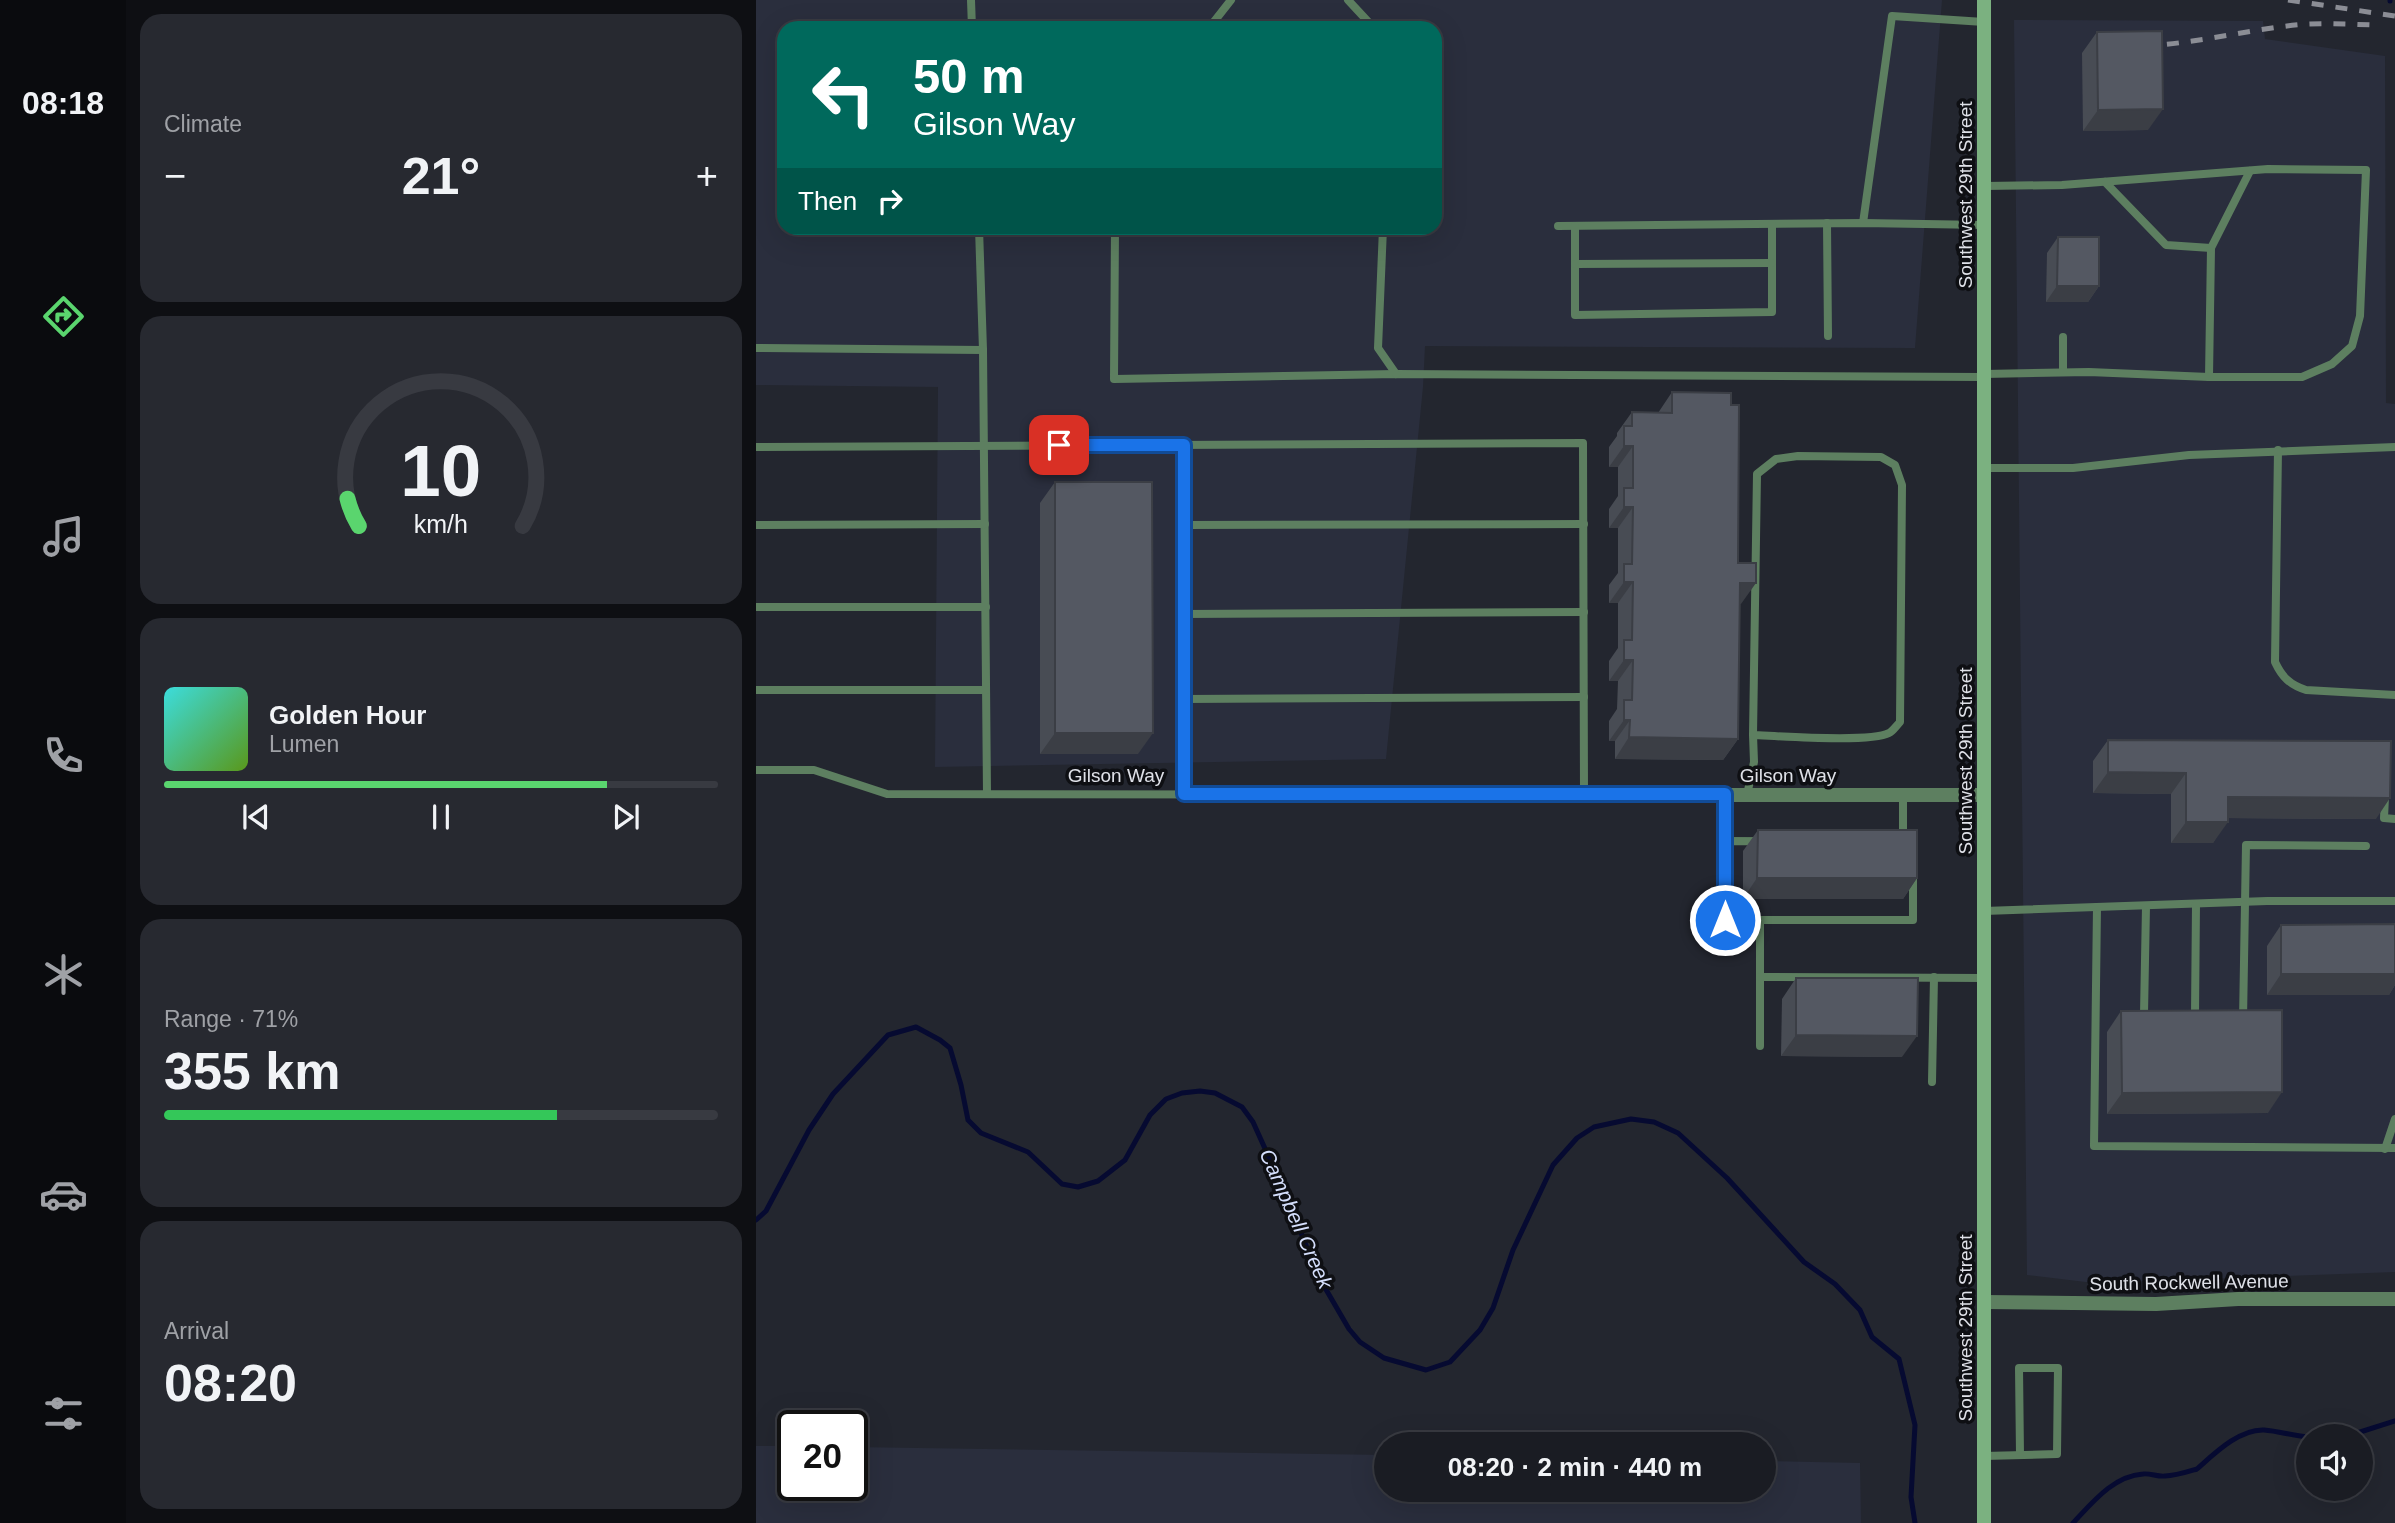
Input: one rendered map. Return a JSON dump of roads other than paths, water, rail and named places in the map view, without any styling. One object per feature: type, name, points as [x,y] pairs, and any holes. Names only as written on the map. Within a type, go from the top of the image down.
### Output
[{"type":"street","name":"Southwest 29th Street","points":[[1984,0],[1984,1523]]},
{"type":"street","name":"Gilson Way","points":[[1665,794],[1984,795]]},
{"type":"street","name":"South Rockwell Avenue","points":[[1984,1302],[2156,1304],[2238,1299],[2395,1299]]},
{"type":"lane","points":[[971,0],[972,21]]},
{"type":"lane","points":[[1214,21],[1231,0]]},
{"type":"lane","points":[[1348,0],[1368,21]]},
{"type":"lane","points":[[1863,223],[1892,16],[1984,22]]},
{"type":"lane","points":[[1115,235],[1115,379],[1396,374],[1559,377],[1984,375],[2063,372],[2302,377],[2332,363],[2352,346],[2360,316],[2365,170],[2250,171],[2105,182],[1985,186]]},
{"type":"lane","points":[[2209,377],[2211,248],[2250,171]]},
{"type":"lane","points":[[2105,182],[2166,245],[2211,248]]},
{"type":"lane","points":[[1827,223],[1828,336]]},
{"type":"lane","points":[[1558,226],[1827,223],[1985,225]]},
{"type":"lane","points":[[1575,226],[1575,315],[1772,312],[1772,224]]},
{"type":"lane","points":[[979,235],[985,446],[987,794]]},
{"type":"lane","points":[[1383,235],[1378,348],[1396,374]]},
{"type":"lane","points":[[1575,264],[1772,262]]},
{"type":"lane","points":[[2063,337],[2063,372]]},
{"type":"lane","points":[[756,348],[983,350]]},
{"type":"lane","points":[[756,447],[1583,443],[1584,794]]},
{"type":"lane","points":[[1184,445],[1184,794]]},
{"type":"lane","points":[[1984,468],[2073,468],[2189,455],[2395,447]]},
{"type":"lane","points":[[2278,450],[2274,654],[2279,670],[2294,686],[2306,690],[2395,695]]},
{"type":"lane","points":[[1747,794],[1754,762],[1753,735],[1757,474],[1776,459],[1798,456],[1881,457],[1895,465],[1902,485],[1899,722],[1891,732],[1871,737],[1753,735]]},
{"type":"lane","points":[[756,525],[985,524]]},
{"type":"lane","points":[[1184,525],[1584,524]]},
{"type":"lane","points":[[756,607],[986,607]]},
{"type":"lane","points":[[1184,614],[1584,612]]},
{"type":"lane","points":[[756,690],[986,690]]},
{"type":"lane","points":[[1184,699],[1584,697]]},
{"type":"lane","name":"Gilson Way","points":[[756,771],[814,770],[887,794],[1665,794]]},
{"type":"lane","points":[[2385,792],[2385,818],[2395,819]]},
{"type":"lane","points":[[1725,794],[1725,920],[1913,920],[1913,842],[1726,841]]},
{"type":"lane","points":[[1903,795],[1903,842]]},
{"type":"lane","points":[[2243,1026],[2246,845],[2366,846]]},
{"type":"lane","points":[[1984,911],[2245,902],[2395,901]]},
{"type":"lane","points":[[2182,1014],[2195,1014],[2196,904]]},
{"type":"lane","points":[[2146,905],[2144,1014],[2157,1014]]},
{"type":"lane","points":[[2097,907],[2094,1146],[2395,1148]]},
{"type":"lane","points":[[1760,920],[1760,1046]]},
{"type":"lane","points":[[1760,977],[1984,978]]},
{"type":"lane","points":[[1932,1082],[1934,977]]},
{"type":"lane","points":[[2385,1149],[2395,1119]]},
{"type":"lane","points":[[1984,1456],[2057,1454],[2059,1368],[2019,1368],[2020,1455]]},
{"type":"waterway","name":"Campbell Creek","points":[[756,1220],[766,1211],[809,1130],[833,1094],[888,1035],[916,1027],[950,1048],[968,1120],[981,1133],[1028,1152],[1062,1184],[1078,1187],[1098,1181],[1125,1160],[1150,1115],[1166,1099],[1182,1093],[1215,1093],[1242,1107],[1253,1122],[1290,1204],[1317,1274],[1349,1329],[1360,1342],[1384,1358],[1426,1370],[1450,1362],[1480,1330],[1493,1308],[1513,1250],[1553,1165],[1577,1138],[1594,1127],[1631,1119],[1654,1122],[1678,1133],[1727,1178],[1804,1262],[1835,1284],[1860,1310],[1872,1337],[1899,1359],[1915,1425],[1911,1497],[1915,1523]]},
{"type":"waterway","name":"Campbell Creek","points":[[2373,1428],[2395,1421]]},
{"type":"waterway","name":"Campbell Creek","points":[[2073,1523],[2104,1492],[2132,1476],[2173,1475],[2197,1469],[2236,1438],[2255,1431],[2296,1435]]},
{"type":"railway","points":[[2288,0],[2395,16]]},
{"type":"railway","points":[[2143,46],[2298,25],[2373,25]]}]
